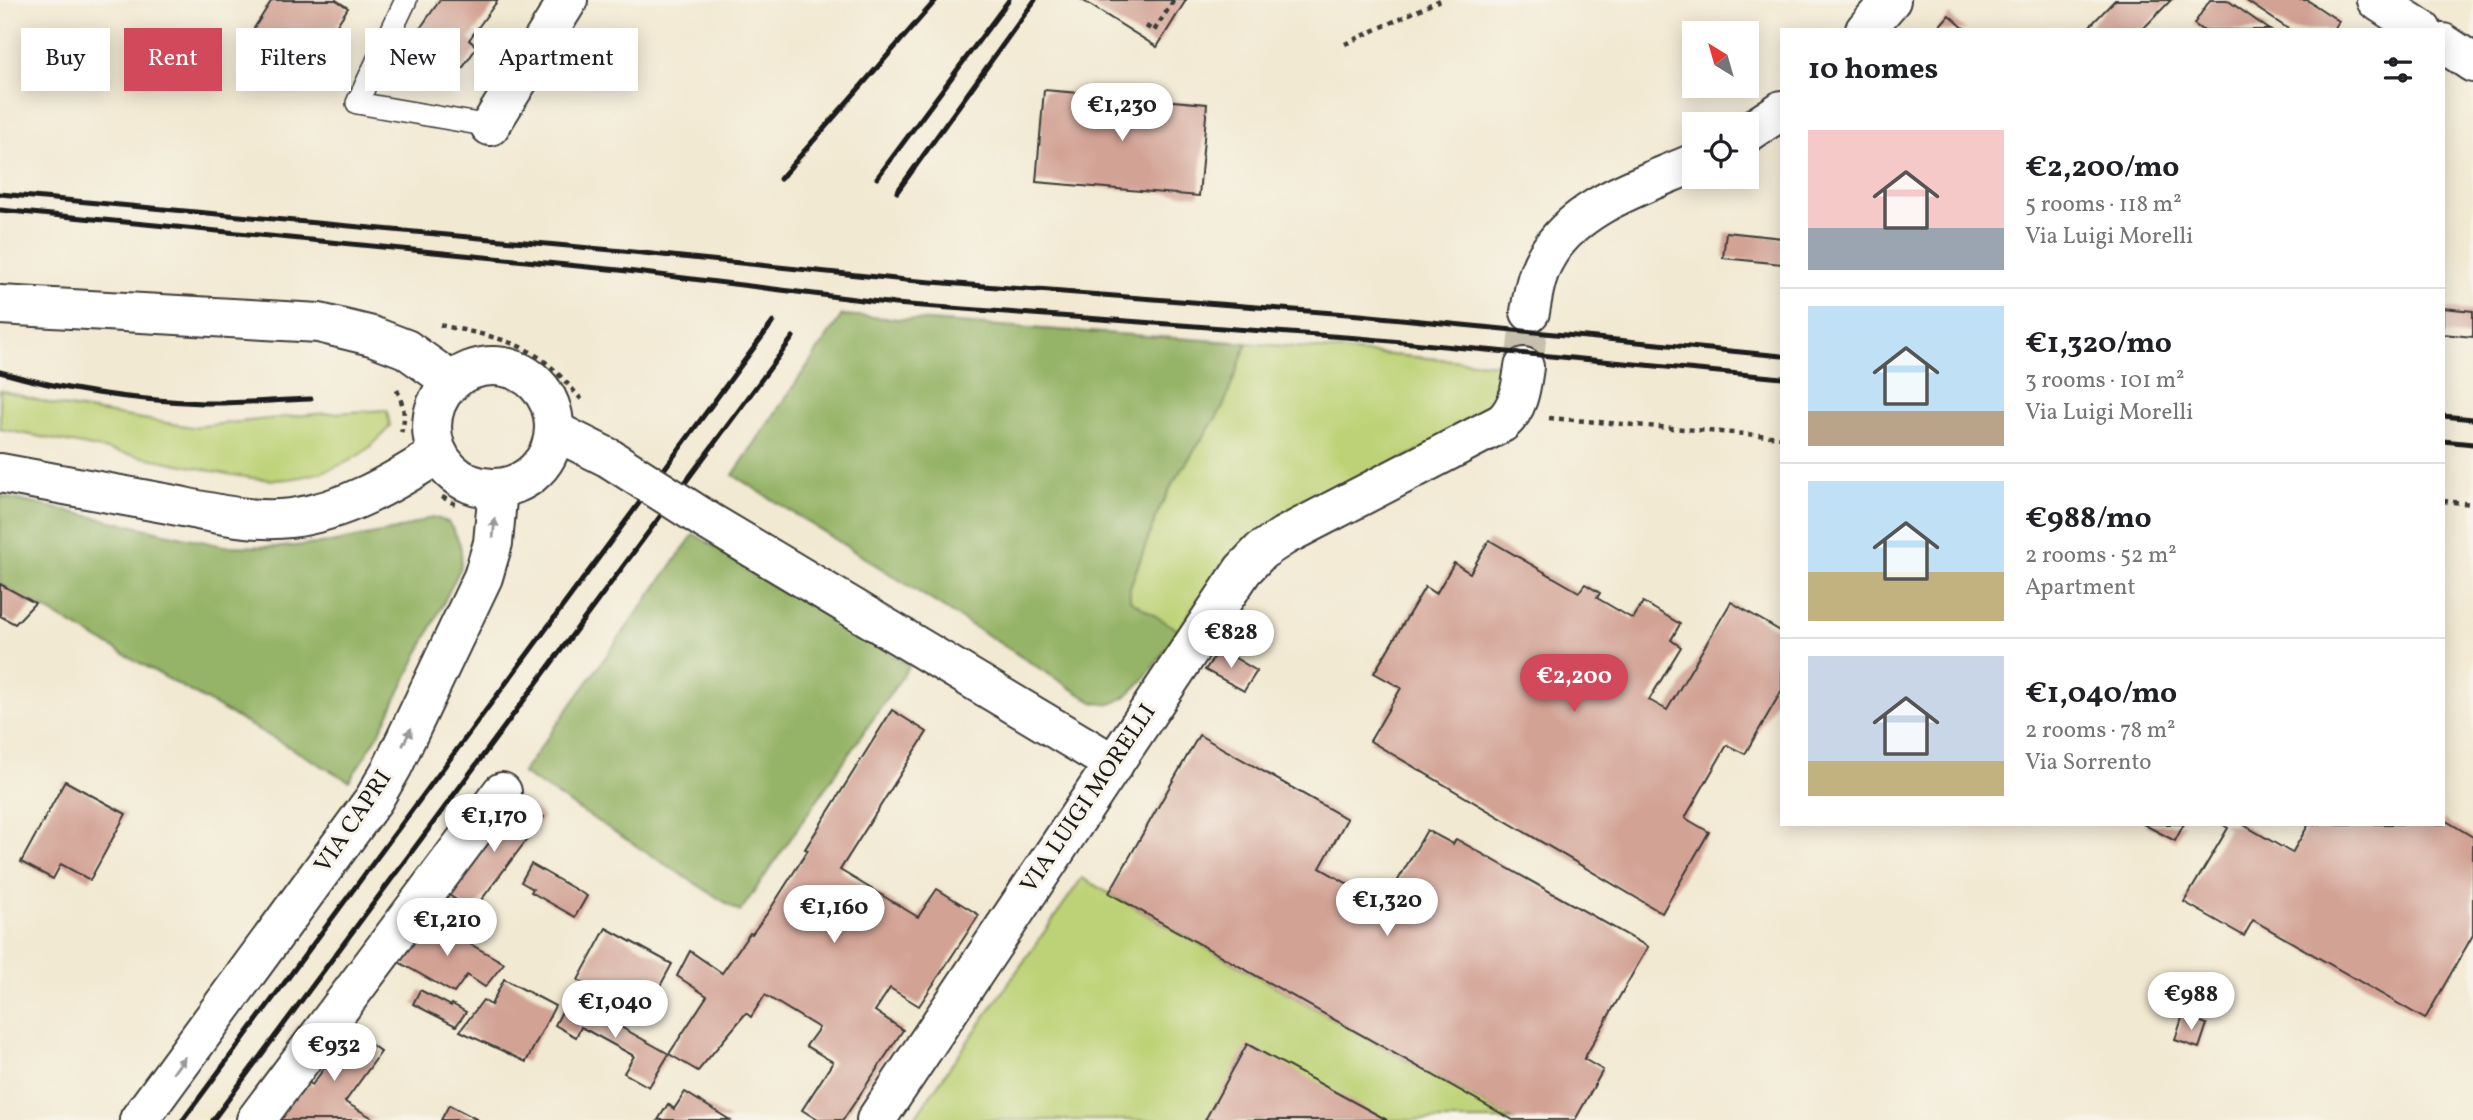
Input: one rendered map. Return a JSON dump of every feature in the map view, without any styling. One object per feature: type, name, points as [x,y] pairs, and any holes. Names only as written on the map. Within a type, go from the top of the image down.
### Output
[{"type":"street","points":[[490,126],[568,0]]},
{"type":"street","points":[[1867,28],[1891,0]]},
{"type":"street","points":[[2376,0],[2419,28]]},
{"type":"street","points":[[2445,44],[2473,63]]},
{"type":"street","points":[[1759,125],[1780,111]]},
{"type":"street","points":[[1530,312],[1533,291],[1544,260],[1566,231],[1612,200],[1682,168]]},
{"type":"street","points":[[0,305],[319,323],[372,336],[406,349],[451,381]]},
{"type":"street","points":[[489,365],[510,367],[529,376],[544,391],[552,410],[555,431],[547,455],[531,475],[516,484],[498,488],[480,487],[463,481],[448,469],[438,454],[432,435],[432,416],[439,397],[451,381],[468,370],[489,365]]},
{"type":"street","name":"VIA LUIGI MORELLI","points":[[876,1120],[1228,590],[1261,551],[1284,536],[1491,430],[1509,417],[1521,385]]},
{"type":"street","points":[[555,431],[609,458],[706,520],[1114,764]]},
{"type":"street","points":[[0,473],[231,516],[272,519],[306,515],[351,502],[387,485],[438,454]]},
{"type":"street","name":"VIA CAPRI","points":[[139,1120],[384,781],[483,577],[493,543],[498,488]]},
{"type":"street","points":[[256,1120],[502,792]]},
{"type":"lane","points":[[406,0],[357,103],[490,126]]},
{"type":"path","points":[[1146,26],[1154,31],[1174,0]]},
{"type":"path","points":[[1345,44],[1440,0]]},
{"type":"path","points":[[430,323],[509,342],[532,352],[555,370],[584,402]]},
{"type":"path","points":[[1521,385],[1541,417],[1780,437]]},
{"type":"path","points":[[396,388],[404,410],[404,423],[399,436]]},
{"type":"path","points":[[2445,501],[2473,504]]},
{"type":"green space","points":[[842,315],[1247,343],[1223,407],[1173,483],[1158,512],[1130,587],[1130,600],[1178,630],[1148,673],[1130,693],[1110,704],[1093,702],[733,475]]},
{"type":"green space","points":[[1247,343],[1510,365],[1492,414],[1252,535],[1227,558],[1178,630],[1129,600],[1130,587],[1158,512],[1173,483],[1223,407]]},
{"type":"green space","points":[[0,390],[56,405],[192,427],[315,414],[387,410],[390,426],[370,447],[346,463],[304,477],[277,480],[251,478],[0,429]]},
{"type":"green space","points":[[0,496],[223,546],[282,547],[330,543],[396,530],[433,517],[448,522],[458,539],[460,569],[379,734],[349,781],[0,584]]},
{"type":"green space","points":[[694,534],[910,665],[740,912],[522,773]]},
{"type":"green space","points":[[1082,878],[1513,1120],[913,1120]]},
{"type":"building","points":[[272,0],[336,0],[348,8],[335,28],[254,28]]},
{"type":"building","points":[[440,0],[498,0],[478,28],[474,28],[469,40],[474,44],[474,51],[460,72],[460,28],[420,28]]},
{"type":"building","points":[[1082,0],[1186,0],[1157,47]]},
{"type":"building","points":[[2115,0],[2171,0],[2144,28],[2088,28]]},
{"type":"building","points":[[2210,0],[2227,0],[2267,28],[2199,28],[2194,24]]},
{"type":"building","points":[[2245,0],[2307,0],[2339,21],[2335,28],[2287,28]]},
{"type":"building","points":[[1949,15],[1964,28],[1938,28]]},
{"type":"building","points":[[1044,90],[1207,104],[1199,196],[1036,182]]},
{"type":"building","points":[[1726,232],[1780,238],[1780,264],[1723,258]]},
{"type":"building","points":[[2445,308],[2473,311],[2473,337],[2445,334]]},
{"type":"building","points":[[1489,540],[1579,592],[1585,584],[1600,593],[1597,598],[1633,619],[1643,602],[1680,624],[1671,640],[1681,647],[1649,700],[1667,710],[1731,602],[1780,631],[1780,693],[1745,754],[1727,745],[1685,818],[1709,832],[1662,913],[1370,741],[1401,688],[1374,673],[1425,587],[1436,594],[1454,563],[1470,573]]},
{"type":"building","points":[[0,584],[35,603],[15,624],[0,616]]},
{"type":"building","points":[[1220,649],[1257,671],[1244,691],[1205,670]]},
{"type":"building","points":[[892,710],[927,732],[840,870],[918,917],[937,889],[979,915],[919,1006],[890,988],[875,1011],[903,1030],[843,1120],[818,1120],[802,1110],[833,1062],[806,1046],[819,1028],[765,995],[751,1017],[746,1013],[698,1071],[669,1054],[707,996],[677,976],[690,951],[722,973],[769,911]]},
{"type":"building","points":[[1199,735],[1347,819],[1320,868],[1407,917],[1420,895],[1397,882],[1427,830],[1453,844],[1456,839],[1648,947],[1584,1059],[1603,1070],[1575,1120],[1513,1120],[1109,893]]},
{"type":"building","points":[[65,781],[126,814],[90,880],[61,864],[53,879],[21,862]]},
{"type":"building","points":[[515,795],[544,817],[472,912],[443,890]]},
{"type":"building","points":[[2445,820],[2473,837],[2473,935],[2425,1019],[2253,920],[2244,936],[2184,902],[2228,828],[2225,826],[2245,826],[2292,853],[2308,826],[2445,826]]},
{"type":"building","points":[[2147,826],[2183,826],[2175,841]]},
{"type":"building","points":[[531,864],[587,896],[575,917],[531,892],[533,889],[521,882]]},
{"type":"building","points":[[425,919],[504,963],[485,987],[467,975],[454,993],[395,960]]},
{"type":"building","points":[[606,928],[672,964],[644,1016],[578,980]]},
{"type":"building","points":[[504,979],[555,1006],[526,1062],[460,1031],[483,1000],[491,1005]]},
{"type":"building","points":[[420,990],[466,1012],[456,1026],[413,1004]]},
{"type":"building","points":[[569,998],[669,1054],[649,1087],[624,1073],[634,1056],[581,1027],[576,1037],[555,1025]]},
{"type":"building","points":[[2183,1015],[2207,1024],[2199,1048],[2175,1040]]},
{"type":"building","points":[[347,1026],[381,1052],[345,1102],[376,1120],[274,1120],[306,1080],[312,1085],[333,1056],[328,1051]]},
{"type":"building","points":[[1247,1044],[1387,1120],[1205,1120]]},
{"type":"building","points":[[685,1092],[730,1120],[658,1120],[668,1104],[674,1109]]},
{"type":"building","points":[[449,1105],[478,1120],[441,1120]]},
{"type":"tunnel","points":[[1524,367],[1530,312]]},
{"type":"railway","points":[[780,179],[936,0]]},
{"type":"railway","points":[[877,178],[1009,0]]},
{"type":"railway","points":[[897,192],[1035,0]]},
{"type":"railway","points":[[0,194],[623,251],[906,280],[1360,315],[1780,356]]},
{"type":"railway","points":[[0,210],[619,270],[895,304],[1359,338],[1780,378]]},
{"type":"railway","points":[[183,1120],[773,322]]},
{"type":"railway","points":[[213,1120],[793,337]]},
{"type":"railway","points":[[0,372],[75,389],[151,400],[216,403],[311,399]]},
{"type":"railway","points":[[2445,416],[2473,419]]},
{"type":"railway","points":[[2445,441],[2473,444]]}]
